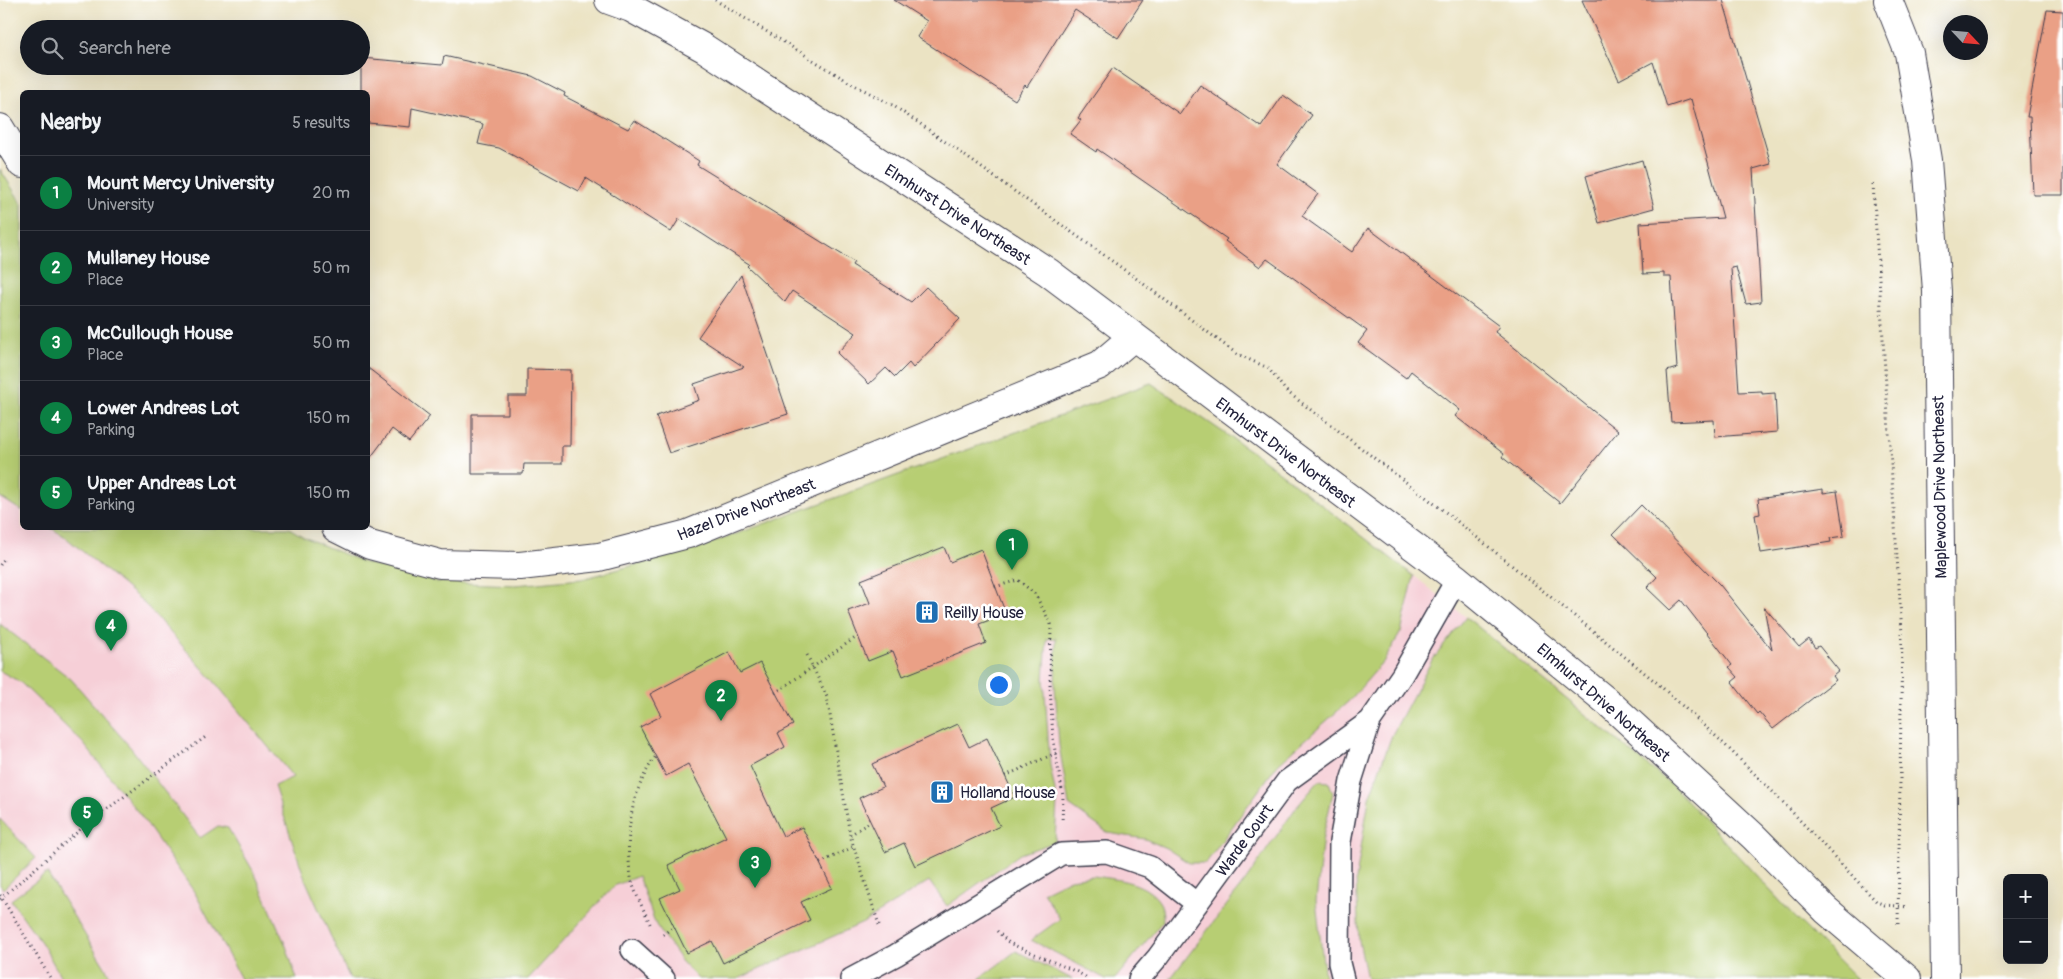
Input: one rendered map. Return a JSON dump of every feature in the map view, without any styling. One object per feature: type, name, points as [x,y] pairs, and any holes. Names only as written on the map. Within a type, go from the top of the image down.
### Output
[{"type":"street","name":"Elmhurst Drive Northeast","points":[[609,0],[631,8],[704,48],[1048,272],[1457,579],[1610,704],[1754,837],[1826,910],[1901,974]]},
{"type":"street","name":"Maplewood Drive Northeast","points":[[1888,0],[1908,53],[1927,160],[1937,291],[1945,979]]},
{"type":"street","points":[[0,128],[20,161]]},
{"type":"street","name":"Hazel Drive Northeast","points":[[340,530],[370,545],[440,564],[520,566],[598,557],[688,534],[1100,366],[1133,337]]},
{"type":"lane","points":[[1343,979],[1339,963],[1340,842],[1352,782],[1370,721],[1402,675],[1457,579]]},
{"type":"lane","name":"Warde Court","points":[[1139,979],[1197,904],[1287,781],[1370,721]]},
{"type":"lane","points":[[851,979],[890,959],[1061,854],[1107,852],[1150,868],[1197,904]]},
{"type":"lane","points":[[632,950],[664,979]]},
{"type":"path","points":[[1873,184],[1902,634],[1901,974]]},
{"type":"path","points":[[0,565],[5,557]]},
{"type":"path","points":[[996,587],[1018,580],[1035,594],[1051,624],[1050,685],[1056,753],[1063,796],[1061,854]]},
{"type":"path","points":[[775,692],[858,636]]},
{"type":"path","points":[[807,655],[827,697],[850,835],[890,959]]},
{"type":"path","points":[[51,979],[1,897],[88,823],[207,736]]},
{"type":"path","points":[[1005,776],[1056,753]]},
{"type":"path","points":[[653,932],[632,878],[629,841],[634,798],[647,769],[656,756]]},
{"type":"path","points":[[850,835],[870,822]]},
{"type":"path","points":[[820,863],[854,847]]},
{"type":"path","points":[[973,908],[1009,943],[1089,979]]},
{"type":"path","points":[[658,939],[674,926]]},
{"type":"shaded area","points":[[0,169],[20,201],[20,530],[292,530],[362,562],[437,582],[515,585],[582,579],[695,549],[1151,383],[1261,458],[1399,564],[1524,663],[1674,787],[1793,915],[1857,979],[0,979]]},
{"type":"green space","points":[[0,169],[20,201],[20,510],[0,497]]},
{"type":"green space","points":[[1151,383],[1261,458],[1414,576],[1401,632],[1384,661],[1350,700],[1278,764],[1206,863],[1189,863],[1166,848],[1145,839],[1108,833],[1069,805],[1059,745],[1055,687],[1056,638],[1047,639],[1044,679],[1050,765],[1057,801],[1055,842],[1020,854],[947,906],[929,881],[863,923],[738,979],[698,979],[682,962],[656,925],[638,876],[614,886],[528,979],[350,979],[305,879],[274,786],[293,777],[213,680],[141,600],[54,530],[292,530],[362,562],[437,582],[515,585],[582,579],[695,549]]},
{"type":"green space","points":[[1466,617],[1674,787],[1793,915],[1857,979],[1367,979],[1359,941],[1356,879],[1369,798],[1392,735],[1431,662]]},
{"type":"green space","points":[[0,624],[71,679],[131,748],[200,838],[218,826],[228,828],[255,874],[286,946],[297,979],[241,979],[195,893],[141,816],[83,743],[20,682],[0,671]]},
{"type":"green space","points":[[1319,781],[1329,782],[1333,793],[1323,836],[1316,901],[1325,979],[1170,979],[1246,880],[1295,809]]},
{"type":"green space","points":[[0,819],[36,858],[3,889],[0,885]]},
{"type":"green space","points":[[47,873],[111,979],[62,979],[43,945],[11,900]]},
{"type":"green space","points":[[1093,876],[1122,880],[1141,887],[1156,897],[1162,909],[1163,921],[1115,979],[1106,979],[1031,940],[1060,919],[1043,892],[1070,879]]},
{"type":"green space","points":[[1016,951],[1072,979],[979,979]]},
{"type":"building","points":[[894,0],[1143,0],[1118,38],[1075,10],[1027,87],[1025,85],[1015,100],[917,37],[927,21]]},
{"type":"building","points":[[1582,0],[1723,0],[1771,164],[1753,169],[1761,302],[1746,304],[1736,267],[1731,268],[1739,392],[1762,391],[1762,394],[1775,393],[1777,432],[1715,437],[1714,420],[1671,422],[1667,371],[1677,368],[1671,277],[1664,277],[1664,273],[1643,274],[1640,223],[1723,218],[1691,99],[1667,107],[1653,62],[1619,80]]},
{"type":"building","points":[[2047,10],[2063,11],[2063,195],[2033,195],[2030,117],[2027,117]]},
{"type":"building","points":[[444,56],[532,76],[565,93],[564,96],[628,129],[634,120],[699,161],[697,165],[854,262],[852,265],[911,302],[926,287],[960,319],[913,368],[909,363],[895,377],[886,368],[869,384],[837,353],[856,333],[792,291],[785,302],[747,266],[749,264],[679,219],[671,232],[586,178],[579,191],[499,148],[478,144],[483,124],[412,108],[410,127],[370,123],[370,90],[361,90],[361,75],[370,75],[370,59],[442,65]]},
{"type":"building","points":[[1113,68],[1180,114],[1200,85],[1261,127],[1283,95],[1312,115],[1277,164],[1318,194],[1302,216],[1352,252],[1368,228],[1499,326],[1495,332],[1618,431],[1560,503],[1502,457],[1504,454],[1455,416],[1460,410],[1411,371],[1406,378],[1358,343],[1367,331],[1267,259],[1260,267],[1225,241],[1227,239],[1097,149],[1096,152],[1070,134],[1081,120],[1078,118]]},
{"type":"building","points":[[1642,160],[1654,208],[1599,223],[1586,176]]},
{"type":"building","points":[[741,275],[788,414],[669,453],[656,416],[699,400],[694,384],[744,367],[698,337]]},
{"type":"building","points":[[527,369],[571,370],[570,446],[562,446],[562,464],[524,464],[523,474],[472,474],[472,414],[508,414],[508,396],[527,396]]},
{"type":"building","points":[[370,370],[430,416],[409,442],[392,429],[370,458]]},
{"type":"building","points":[[1823,489],[1823,493],[1837,491],[1844,536],[1830,538],[1831,542],[1761,553],[1755,515],[1760,514],[1758,499]]},
{"type":"building","points":[[1641,505],[1720,585],[1772,650],[1764,607],[1799,647],[1809,639],[1815,648],[1819,646],[1839,671],[1833,676],[1836,680],[1773,729],[1759,712],[1757,714],[1732,682],[1738,677],[1729,667],[1732,665],[1681,600],[1670,610],[1647,588],[1657,577],[1613,534]]},
{"type":"building","name":"Reilly House","points":[[944,547],[950,562],[981,549],[1006,614],[979,624],[986,643],[903,676],[893,651],[868,661],[848,611],[870,603],[861,580]]},
{"type":"building","points":[[729,652],[740,673],[760,663],[793,725],[778,733],[785,747],[750,766],[783,836],[802,827],[832,888],[801,902],[810,920],[723,963],[712,941],[687,953],[660,898],[680,889],[668,865],[726,837],[688,764],[666,776],[640,727],[661,716],[650,694]]},
{"type":"building","name":"Holland House","points":[[958,724],[969,747],[987,738],[1015,797],[991,808],[1000,826],[915,866],[904,843],[885,852],[859,798],[883,787],[872,764]]},
{"type":"place","name":"Mount Mercy University","points":[[1012,570]]},
{"type":"place","name":"Reilly House","points":[[927,612]]},
{"type":"place","name":"Lower Andreas Lot","points":[[111,651]]},
{"type":"place","name":"Mullaney House","points":[[721,721]]},
{"type":"place","name":"Holland House","points":[[942,792]]},
{"type":"place","name":"Upper Andreas Lot","points":[[87,838]]},
{"type":"place","name":"McCullough House","points":[[755,888]]}]
